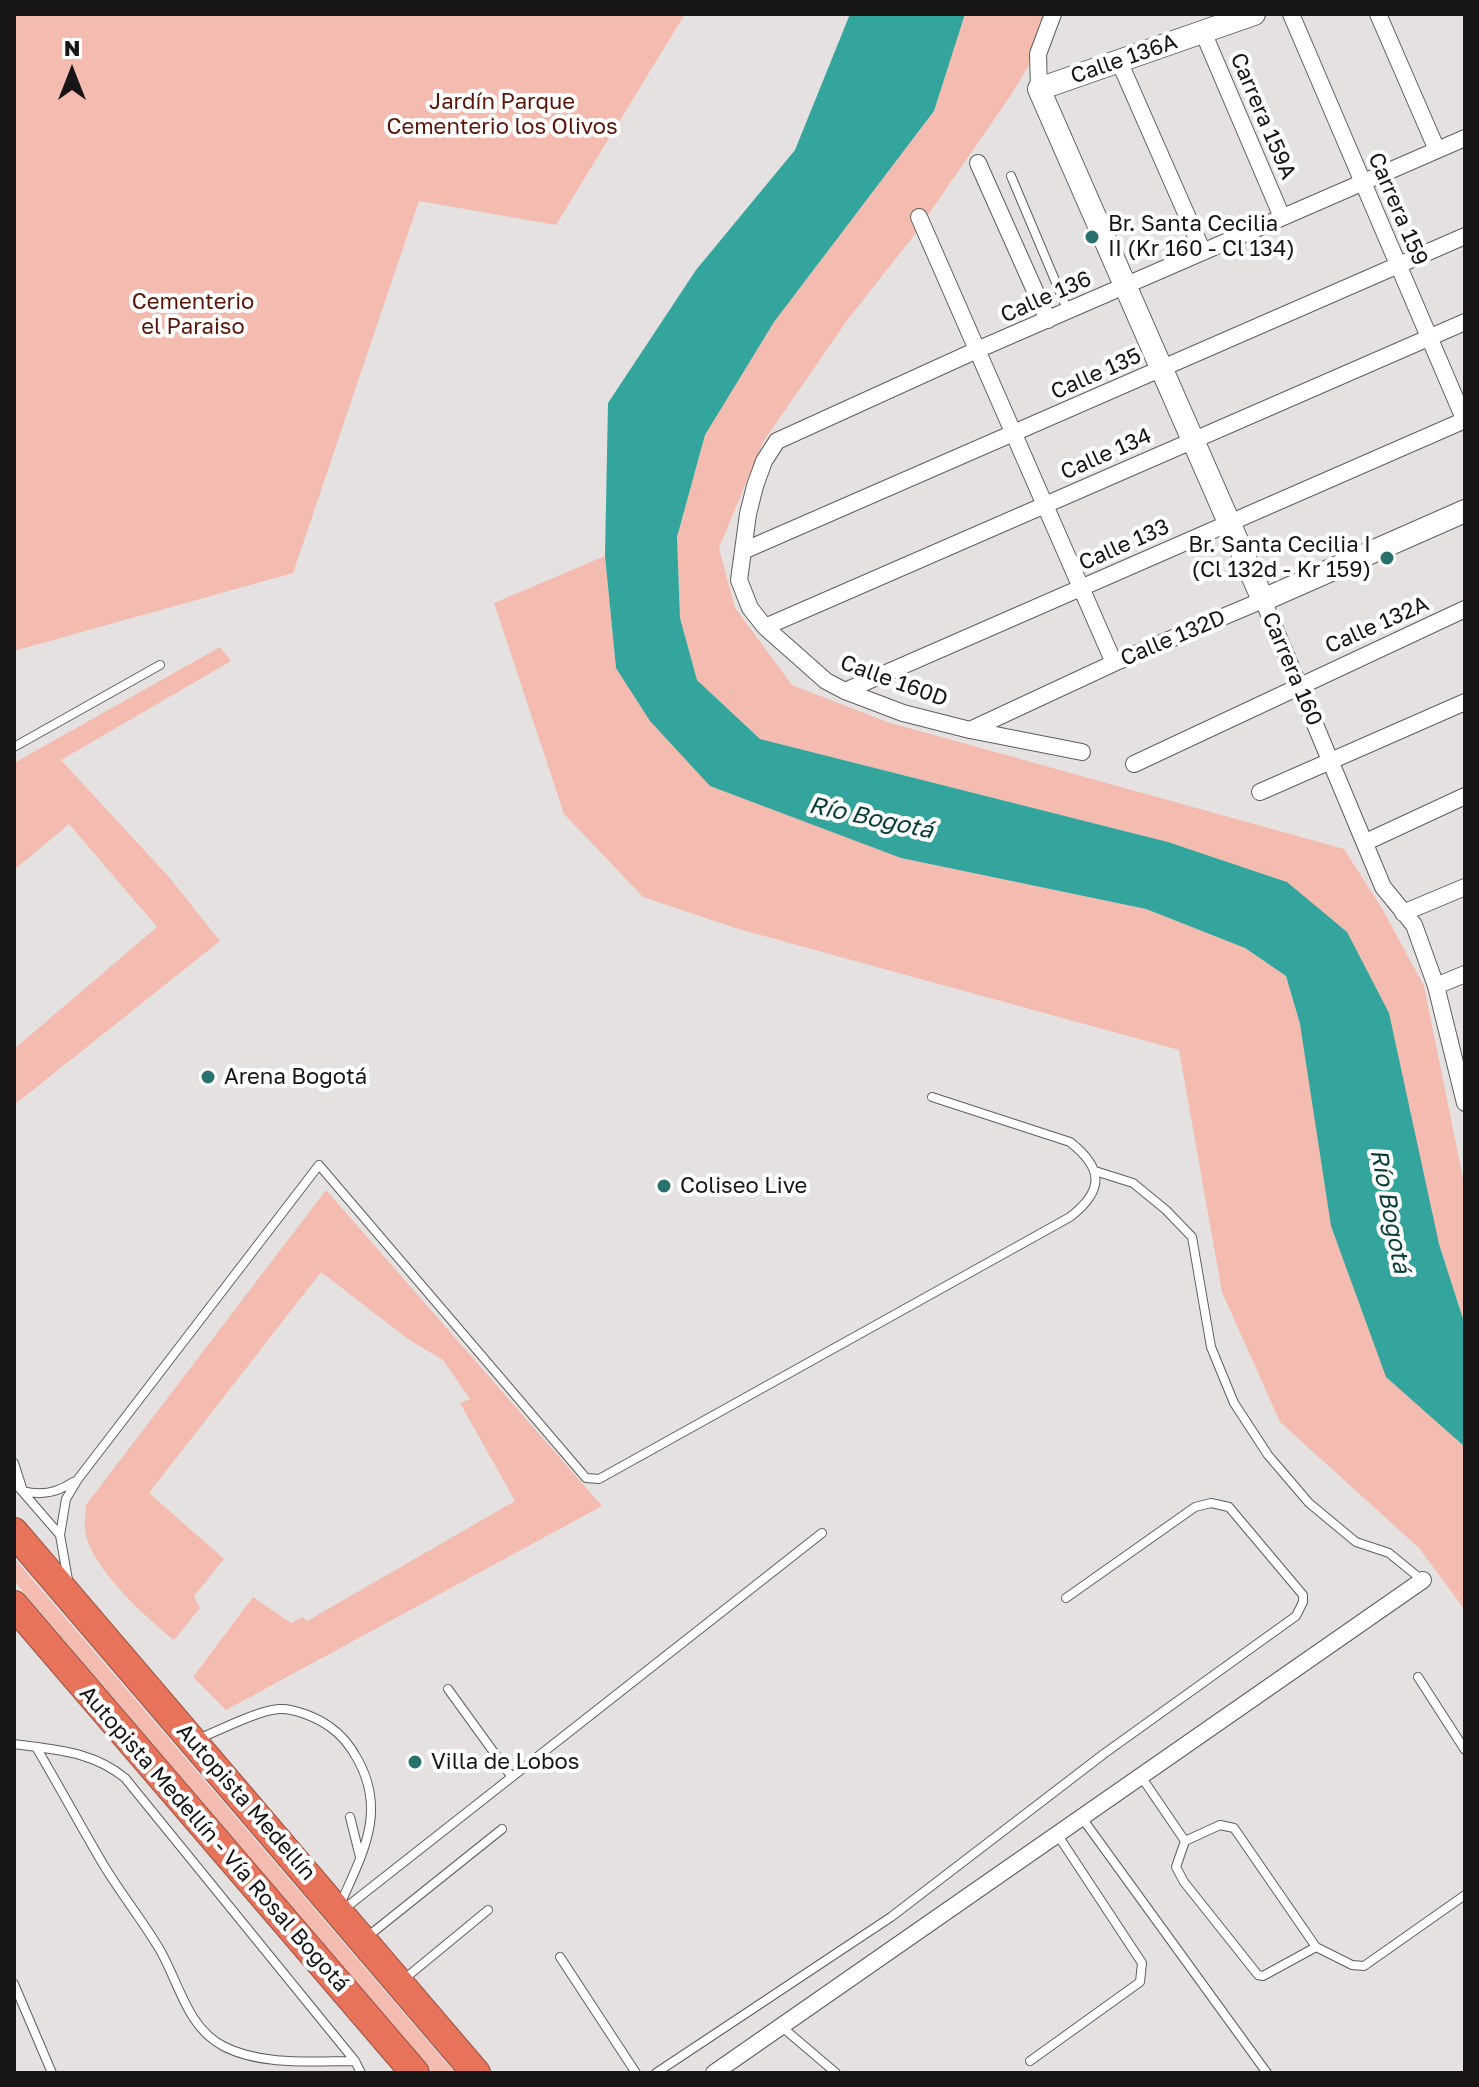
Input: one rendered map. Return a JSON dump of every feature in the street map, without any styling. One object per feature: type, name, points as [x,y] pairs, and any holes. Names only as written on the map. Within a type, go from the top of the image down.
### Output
[{"type":"highway","name":"Autopista Medellín","points":[[14,1532],[476,2073]]},
{"type":"highway","name":"Autopista Medellín - Vía Rosal Bogotá","points":[[14,1605],[415,2073]]},
{"type":"street","name":"Carrera 160","points":[[1053,14],[1038,54],[1039,89],[1230,523],[1383,887],[1414,925],[1462,1071],[1465,1103]]},
{"type":"street","name":"Calle 136A","points":[[1039,89],[1254,14]]},
{"type":"street","name":"Carrera 159","points":[[1291,14],[1465,420]]},
{"type":"street","points":[[1378,14],[1437,150]]},
{"type":"street","name":"Carrera 159A","points":[[1203,32],[1282,217]]},
{"type":"street","points":[[1119,61],[1203,252]]},
{"type":"street","name":"Calle 136","points":[[777,441],[977,350],[1465,138]]},
{"type":"street","points":[[978,163],[1048,320]]},
{"type":"street","points":[[919,217],[1114,663]]},
{"type":"street","name":"Calle 135","points":[[743,551],[1465,236]]},
{"type":"street","name":"Calle 134","points":[[765,627],[1465,322]]},
{"type":"street","name":"Calle 133","points":[[845,691],[1465,420]]},
{"type":"street","name":"Calle 160D","points":[[777,441],[764,461],[755,486],[739,580],[750,608],[765,627],[826,681],[845,691],[903,713],[1082,752]]},
{"type":"street","name":"Calle 132D","points":[[970,730],[1114,663],[1465,511]]},
{"type":"street","name":"Calle 132A","points":[[1134,764],[1465,609]]},
{"type":"street","points":[[1260,792],[1465,702]]},
{"type":"street","points":[[1366,842],[1465,796]]},
{"type":"street","points":[[1403,913],[1465,887]]},
{"type":"street","points":[[1436,986],[1465,974]]},
{"type":"street","points":[[714,2073],[1423,1580]]},
{"type":"lane","points":[[1011,176],[1068,311]]},
{"type":"lane","points":[[14,747],[160,665]]},
{"type":"lane","points":[[72,1601],[60,1535],[66,1499],[78,1479],[319,1165],[586,1478],[599,1479],[1070,1217],[1088,1203],[1095,1185],[1095,1171],[1087,1156],[1070,1142],[932,1097]]},
{"type":"lane","points":[[1095,1171],[1133,1183],[1192,1237],[1211,1347],[1234,1403],[1268,1455],[1309,1503],[1356,1542],[1389,1553],[1423,1580]]},
{"type":"lane","points":[[14,1463],[23,1491]]},
{"type":"lane","points":[[23,1491],[51,1493],[78,1479]]},
{"type":"lane","points":[[14,1482],[60,1535]]},
{"type":"lane","points":[[656,2073],[891,1917],[1105,1753],[1296,1616],[1303,1602],[1303,1595],[1229,1507],[1211,1503],[1195,1507],[1066,1598]]},
{"type":"lane","points":[[339,1911],[822,1533]]},
{"type":"lane","points":[[1418,1677],[1465,1750]]},
{"type":"lane","points":[[448,1689],[511,1776]]},
{"type":"lane","points":[[193,1741],[279,1709],[323,1722],[340,1734],[368,1779],[373,1801],[360,1858],[339,1911]]},
{"type":"lane","points":[[256,1716],[269,1722]]},
{"type":"lane","points":[[14,1744],[85,1755],[108,1764],[125,1778],[355,2061],[361,2073]]},
{"type":"lane","points":[[36,1747],[102,1862],[160,1951],[191,2015],[208,2034],[219,2044],[245,2054],[301,2061],[355,2061]]},
{"type":"lane","points":[[1140,1775],[1185,1841]]},
{"type":"lane","points":[[350,1817],[360,1858]]},
{"type":"lane","points":[[1082,1817],[1267,2073]]},
{"type":"lane","points":[[1316,1947],[1263,1976],[1258,1975],[1184,1882],[1176,1867],[1185,1841],[1220,1825],[1234,1828],[1316,1947],[1352,1965],[1364,1966],[1465,1895]]},
{"type":"lane","points":[[363,1940],[502,1829]]},
{"type":"lane","points":[[1030,2061],[1140,1982],[1143,1973],[1142,1963],[1057,1834]]},
{"type":"lane","points":[[399,1983],[488,1910]]},
{"type":"lane","points":[[560,1957],[636,2073]]},
{"type":"lane","points":[[14,1984],[52,2073]]},
{"type":"lane","points":[[781,2026],[836,2073]]},
{"type":"green space","name":"Cementerio el Paraiso","points":[[14,14],[685,14],[556,225],[419,201],[293,573],[14,651]]},
{"type":"green space","points":[[965,14],[1047,14],[1028,67],[1009,98],[912,238],[848,319],[763,442],[719,548],[735,608],[792,685],[887,722],[1344,849],[1383,910],[1424,986],[1465,1188],[1465,1325],[1439,1244],[1287,882],[1168,842],[760,739],[697,680],[680,618],[677,537],[705,435],[774,322],[934,111]]},
{"type":"green space","points":[[605,556],[616,668],[901,858],[1146,909],[1245,948],[1286,976],[1300,1024],[1455,1439],[1465,1447],[1465,1610],[1419,1548],[1280,1422],[1222,1292],[1179,1050],[735,928],[643,897],[564,814],[494,603]]},
{"type":"green space","points":[[220,647],[231,661],[61,760],[169,877],[220,941],[14,1105],[14,1049],[157,927],[69,824],[14,870],[14,763]]},
{"type":"green space","points":[[326,1190],[602,1506],[226,1710],[193,1677],[253,1597],[291,1623],[302,1617],[307,1621],[515,1501],[460,1403],[470,1399],[443,1360],[408,1339],[321,1272],[149,1493],[224,1559],[194,1596],[200,1608],[174,1640],[121,1591],[97,1560],[85,1530],[86,1505]]},
{"type":"green space","points":[[14,1558],[455,2073],[434,2073],[14,1581]]},
{"type":"water","name":"Río Bogotá","points":[[850,14],[965,14],[934,111],[774,322],[705,435],[677,537],[680,618],[697,680],[760,739],[1168,842],[1287,882],[1347,932],[1389,1013],[1439,1244],[1465,1325],[1465,1447],[1386,1377],[1331,1226],[1300,1024],[1286,976],[1245,948],[1146,909],[901,858],[710,786],[650,721],[616,668],[605,556],[608,403],[696,270],[795,150]]},
{"type":"place","name":"Br. Santa Cecilia II (Kr 160 - Cl 134)","points":[[1092,237]]},
{"type":"place","name":"Br. Santa Cecilia I (Cl 132d - Kr 159)","points":[[1387,558]]},
{"type":"place","name":"Arena Bogotá","points":[[208,1077]]},
{"type":"place","name":"Coliseo Live","points":[[664,1186]]},
{"type":"place","name":"Villa de Lobos","points":[[415,1762]]},
{"type":"park label","name":"Jardín Parque Cementerio los Olivos","points":[[502,114]]}]
